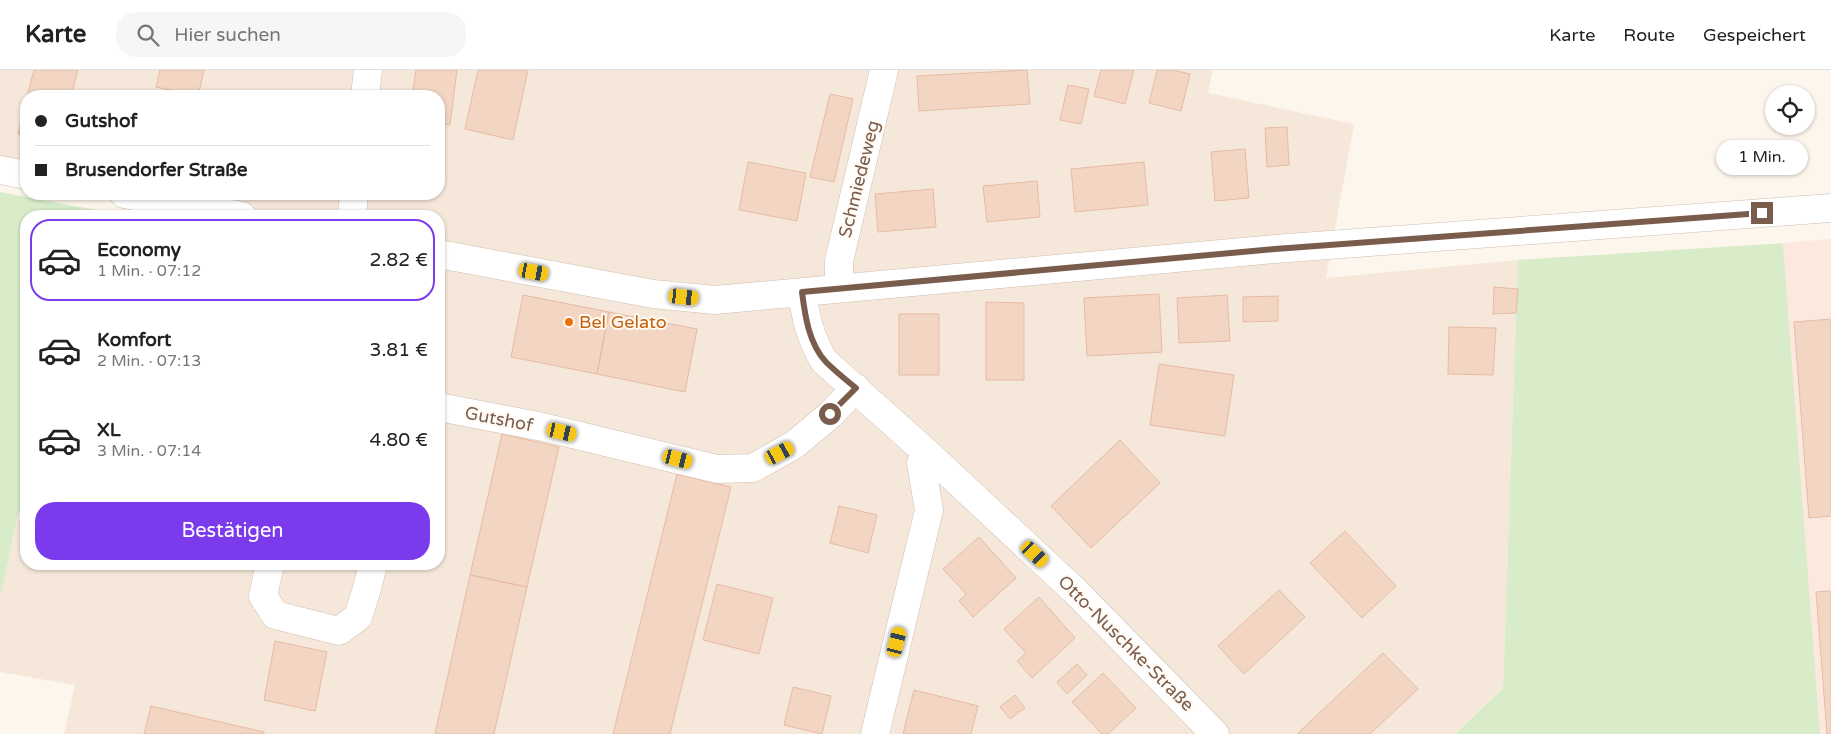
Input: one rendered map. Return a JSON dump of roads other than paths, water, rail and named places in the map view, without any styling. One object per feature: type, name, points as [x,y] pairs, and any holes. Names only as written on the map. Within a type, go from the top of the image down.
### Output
[{"type":"street","points":[[366,90],[368,70]]},
{"type":"street","name":"Schmiedeweg","points":[[839,288],[839,261],[884,70]]},
{"type":"street","points":[[0,170],[20,174]]},
{"type":"street","points":[[156,200],[210,210]]},
{"type":"street","points":[[445,255],[653,294],[715,300],[1275,249],[1831,208]]},
{"type":"street","name":"Otto-Nuschke-Straße","points":[[802,292],[806,320],[813,342],[824,361],[926,452],[1076,592],[1215,734]]},
{"type":"street","name":"Gutshof","points":[[445,408],[543,427],[717,469],[753,468],[794,445],[830,414],[856,388]]},
{"type":"street","points":[[875,734],[929,510],[921,463],[926,452]]},
{"type":"street","points":[[269,570],[263,596],[274,615],[338,630],[358,616],[372,570]]},
{"type":"place","name":"Bel Gelato","points":[[569,322]]}]
